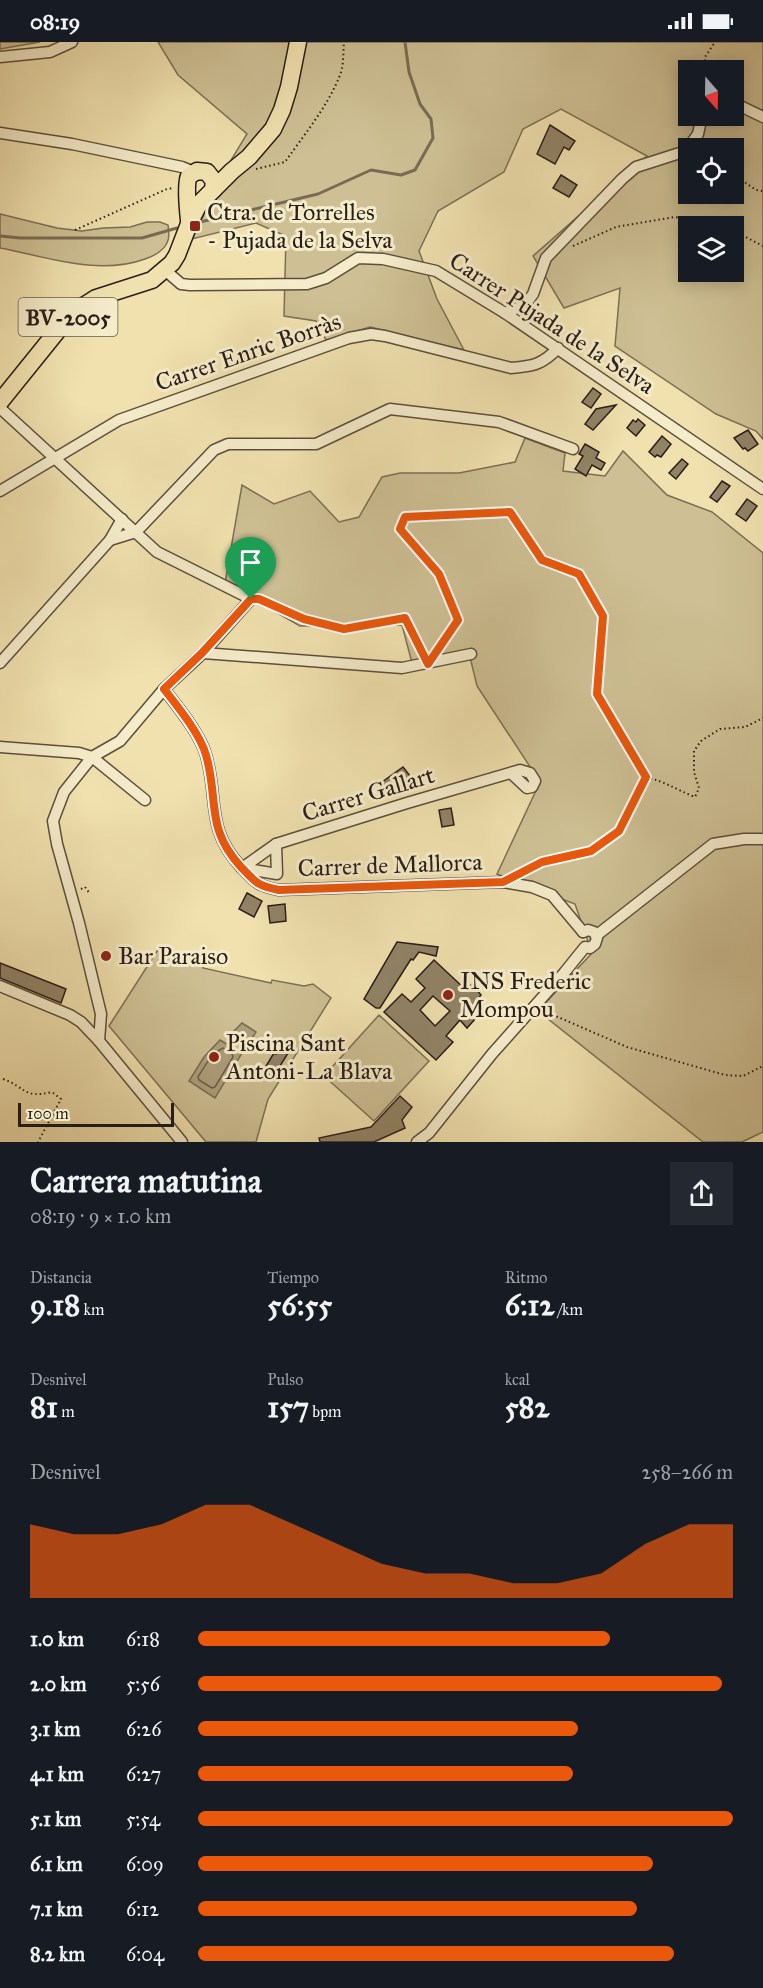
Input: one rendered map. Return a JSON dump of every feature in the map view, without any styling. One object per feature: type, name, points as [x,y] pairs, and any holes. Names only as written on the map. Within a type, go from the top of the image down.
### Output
[{"type":"main road","name":"BV-2005","points":[[0,402],[71,314],[86,303],[106,294],[152,280],[165,270],[177,255],[199,204],[205,183],[234,170],[262,144],[273,129],[289,87],[298,42]]},
{"type":"main road","points":[[188,190],[196,198],[205,183]]},
{"type":"main road","name":"BV-2005","points":[[188,190],[189,224]]},
{"type":"street","points":[[2,55],[50,52],[72,42]]},
{"type":"street","points":[[744,108],[763,117]]},
{"type":"street","points":[[505,313],[525,305],[533,294],[546,258],[622,179],[636,167],[686,151],[698,134],[700,126]]},
{"type":"street","points":[[0,133],[72,144],[182,167],[205,183]]},
{"type":"street","name":"Carrer Pujada de la Selva","points":[[165,270],[181,284],[307,284],[326,278],[358,258],[383,259],[436,271],[558,348],[763,489]]},
{"type":"street","name":"Carrer Enric Borràs","points":[[0,491],[119,420],[349,338],[371,334],[385,336],[511,368],[546,361],[558,348]]},
{"type":"street","points":[[0,408],[157,552],[251,599],[202,653],[164,689],[120,741],[92,758],[64,792],[53,821],[101,1014],[99,1041]]},
{"type":"street","points":[[110,540],[136,532],[214,450],[228,444],[316,444],[390,410],[499,422],[573,449]]},
{"type":"street","points":[[0,663],[110,540],[122,519]]},
{"type":"street","points":[[202,653],[402,668],[471,654]]},
{"type":"street","name":"Carrer de Mallorca","points":[[164,689],[185,716],[206,754],[217,828],[229,854],[259,886],[279,890],[503,882],[532,886],[552,896],[584,932]]},
{"type":"street","points":[[0,747],[79,753],[92,758],[145,800]]},
{"type":"street","name":"Carrer Gallart","points":[[242,868],[276,844],[407,803],[512,774]]},
{"type":"street","points":[[597,935],[591,930],[584,932],[580,940],[585,947],[590,948],[596,944],[597,935],[713,844],[744,839],[763,839]]},
{"type":"street","points":[[242,868],[277,874],[276,844]]},
{"type":"street","points":[[417,1142],[429,1133],[492,1054],[585,947]]},
{"type":"street","points":[[0,986],[81,1022],[182,1142]]},
{"type":"street","points":[[81,1022],[101,1014]]},
{"type":"path","points":[[234,170],[255,170],[285,162],[326,102],[341,73],[344,42]]},
{"type":"path","points":[[705,60],[715,42]]},
{"type":"path","points":[[744,182],[756,190],[763,191]]},
{"type":"path","points":[[75,230],[167,189],[188,190]]},
{"type":"path","points":[[566,249],[616,227],[678,218]]},
{"type":"path","points":[[744,236],[763,246]]},
{"type":"path","points":[[251,599],[259,599],[304,619],[344,629],[405,618],[428,664],[458,620],[439,574],[400,529],[405,517],[510,512],[542,560],[579,574],[603,616],[597,694],[646,777],[666,782],[695,797],[699,788],[694,772],[694,751],[701,741],[720,729],[745,727],[763,718]]},
{"type":"path","points":[[503,882],[542,862],[591,851],[619,831],[646,777]]},
{"type":"path","points":[[86,887],[90,894]]},
{"type":"path","points":[[533,1007],[627,1047],[725,1075],[742,1076],[763,1066]]},
{"type":"path","points":[[3,1079],[14,1082],[23,1091],[33,1095],[52,1092],[61,1100],[38,1142]]},
{"type":"shaded area","points":[[0,42],[40,42],[0,49]]},
{"type":"shaded area","points":[[158,42],[763,42],[763,439],[756,431],[716,414],[615,346],[620,288],[564,308],[533,256],[647,156],[561,109],[523,129],[504,172],[438,211],[419,251],[437,299],[464,350],[370,327],[326,340],[316,321],[284,316],[286,236],[256,223],[192,239],[228,165],[247,134],[178,75]]},
{"type":"shaded area","points":[[0,214],[57,228],[82,231],[160,222],[168,225],[169,237],[165,246],[155,255],[127,264],[110,266],[73,263],[0,248]]},
{"type":"shaded area","points":[[525,438],[565,453],[563,471],[605,476],[623,451],[667,495],[712,512],[763,553],[763,1132],[742,1142],[703,1142],[538,1011],[592,953],[575,904],[497,874],[540,782],[477,686],[469,653],[412,663],[402,625],[300,626],[225,583],[242,485],[274,504],[310,491],[339,522],[359,517],[382,477],[400,473],[459,473],[515,462]]},
{"type":"shaded area","name":"Piscina Sant Antoni-La Blava","points":[[159,948],[180,958],[203,963],[203,968],[271,983],[272,980],[304,986],[313,984],[331,998],[268,1099],[256,1142],[206,1142],[109,1026]]},
{"type":"shaded area","points":[[379,1015],[429,1061],[374,1121],[324,1076]]},
{"type":"water","points":[[242,1023],[256,1032],[246,1048],[228,1037]]},
{"type":"water","points":[[220,1040],[242,1053],[215,1098],[189,1081],[204,1057]]},
{"type":"building","points":[[550,125],[575,141],[569,150],[564,147],[555,164],[537,154]]},
{"type":"building","points":[[561,175],[577,185],[569,197],[553,188]]},
{"type":"building","points":[[593,388],[601,394],[591,408],[582,402]]},
{"type":"building","points":[[616,405],[593,430],[585,424],[596,409]]},
{"type":"building","points":[[638,419],[645,425],[636,436],[627,428],[633,420],[636,422]]},
{"type":"building","points":[[748,430],[758,444],[748,451],[743,449],[734,438]]},
{"type":"building","points":[[662,436],[671,444],[661,457],[657,455],[655,457],[649,452]]},
{"type":"building","points":[[585,444],[599,452],[596,458],[605,463],[601,470],[592,465],[586,476],[575,469],[583,456],[579,454]]},
{"type":"building","points":[[682,459],[688,464],[676,479],[669,473]]},
{"type":"building","points":[[722,481],[730,486],[717,502],[710,497]]},
{"type":"building","points":[[747,499],[757,506],[746,521],[736,514]]},
{"type":"building","points":[[403,767],[410,776],[407,779],[409,781],[398,790],[396,787],[391,792],[382,782]]},
{"type":"building","points":[[451,808],[454,825],[442,827],[439,810]]},
{"type":"building","points":[[247,893],[262,901],[254,917],[239,909]]},
{"type":"building","points":[[285,904],[286,921],[270,923],[268,906]]},
{"type":"building","points":[[397,942],[438,947],[436,956],[419,952],[413,960],[411,959],[380,1008],[376,1008],[364,999]]},
{"type":"building","points":[[434,960],[466,990],[472,984],[481,995],[477,1000],[484,1009],[467,1028],[460,1020],[446,1036],[453,1042],[436,1060],[384,1012],[402,994],[411,1002],[425,988],[416,979]],"holes":[[[433,996],[450,1011],[435,1026],[420,1010]]]},
{"type":"building","points":[[0,963],[66,989],[61,1003],[0,978]]},
{"type":"building","points":[[282,1045],[290,1050],[273,1077],[263,1071]]},
{"type":"building","points":[[400,1096],[412,1107],[402,1120],[405,1128],[374,1142],[320,1142],[319,1138],[371,1127]]},
{"type":"waterway","points":[[196,223],[318,194],[371,170],[401,175],[415,170],[433,138],[431,119],[420,104],[409,72],[405,42]]},
{"type":"waterway","points":[[0,236],[142,238],[177,228]]},
{"type":"place","name":"Ctra. de Torrelles - Pujada de la Selva","points":[[195,226]]},
{"type":"place","name":"Bar Paraiso","points":[[106,956]]},
{"type":"place","name":"INS Frederic Mompou","points":[[448,995]]},
{"type":"place","name":"Piscina Sant Antoni-La Blava","points":[[214,1057]]},
{"type":"route","points":[[510,512],[542,560],[579,574],[603,616],[597,694],[646,777],[619,831],[591,851],[542,862],[503,882],[279,890],[259,886],[229,854],[217,828],[206,754],[185,716],[164,689],[202,653],[251,599],[259,599],[304,619],[344,629],[405,618],[428,664],[458,620],[439,574],[400,529],[405,517],[510,512]]}]
